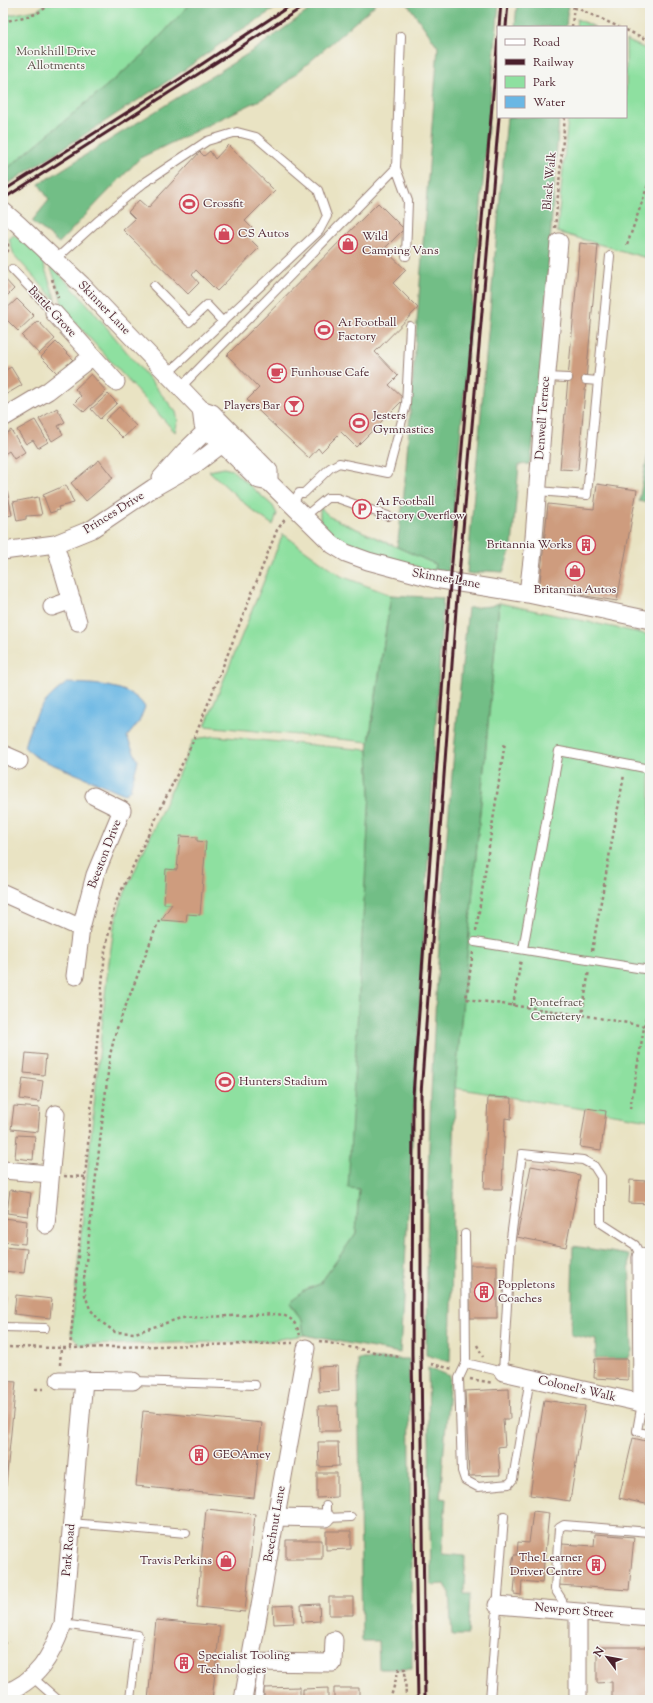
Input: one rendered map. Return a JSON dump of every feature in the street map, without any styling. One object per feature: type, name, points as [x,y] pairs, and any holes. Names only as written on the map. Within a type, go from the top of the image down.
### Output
[{"type":"street","name":"Skinner Lane","points":[[3,211],[18,224],[53,268],[168,374],[201,409],[203,425],[219,431],[269,471],[269,482],[294,512],[333,545],[346,553],[368,561],[435,579],[528,594],[650,620]]},
{"type":"street","name":"Denwell Terrace","points":[[528,594],[534,551],[546,377],[559,242]]},
{"type":"street","name":"Battle Grove","points":[[54,313],[116,382]]},
{"type":"street","points":[[3,418],[48,392],[93,356]]},
{"type":"street","name":"Princes Drive","points":[[3,551],[55,544],[92,529],[154,488],[186,451],[219,431]]},
{"type":"street","points":[[55,544],[78,622]]},
{"type":"street","points":[[52,608],[72,600]]},
{"type":"street","points":[[3,754],[19,761]]},
{"type":"street","name":"Beeston Drive","points":[[75,976],[81,928],[95,875],[124,805],[94,796]]},
{"type":"street","points":[[3,893],[81,928]]},
{"type":"street","points":[[46,1225],[56,1114]]},
{"type":"street","points":[[3,1170],[50,1174]]},
{"type":"street","points":[[641,1257],[648,1336],[646,1404]]},
{"type":"street","name":"Beechnut Lane","points":[[243,1700],[256,1662],[276,1517],[305,1345]]},
{"type":"street","name":"Colonel's Walk","points":[[503,1372],[646,1404]]},
{"type":"street","points":[[59,1380],[133,1381]]},
{"type":"street","name":"Park Road","points":[[3,1694],[14,1690],[44,1666],[53,1650],[63,1624],[84,1380]]},
{"type":"street","points":[[276,1517],[326,1512]]},
{"type":"street","name":"Newport Street","points":[[498,1605],[650,1618]]},
{"type":"street","points":[[570,1611],[578,1700]]},
{"type":"street","points":[[256,1662],[333,1663],[334,1640]]},
{"type":"lane","points":[[401,36],[396,168],[408,201],[406,256]]},
{"type":"lane","points":[[53,268],[144,183],[207,142],[237,132],[256,137],[318,190],[327,216],[318,231],[168,374]]},
{"type":"lane","points":[[180,388],[396,168]]},
{"type":"lane","points":[[538,491],[587,495],[610,256]]},
{"type":"lane","name":"Battle Grove","points":[[12,269],[54,313]]},
{"type":"lane","points":[[154,286],[188,322],[207,305],[223,322]]},
{"type":"lane","points":[[294,512],[299,492],[304,493],[330,468],[339,463],[388,473],[406,406],[410,326]]},
{"type":"lane","points":[[546,377],[568,378]]},
{"type":"lane","points":[[586,380],[598,381]]},
{"type":"lane","points":[[294,512],[327,498],[336,498],[388,516]]},
{"type":"lane","points":[[523,949],[559,751],[650,770]]},
{"type":"lane","points":[[474,942],[650,970]]},
{"type":"lane","points":[[466,1363],[503,1372],[511,1238],[522,1154],[584,1160],[594,1166],[601,1177],[601,1223],[635,1245],[641,1257]]},
{"type":"lane","points":[[465,1234],[466,1363],[459,1378],[462,1471],[465,1480],[478,1487],[509,1484],[513,1479],[530,1378]]},
{"type":"lane","points":[[3,1327],[45,1328]]},
{"type":"lane","points":[[133,1381],[255,1385]]},
{"type":"lane","points":[[646,1404],[637,1430],[650,1435]]},
{"type":"lane","points":[[326,1512],[351,1517]]},
{"type":"lane","points":[[490,1700],[504,1516]]},
{"type":"lane","points":[[71,1523],[186,1533]]},
{"type":"lane","points":[[570,1611],[555,1589],[559,1528],[564,1525],[650,1532]]},
{"type":"lane","points":[[63,1624],[138,1635],[130,1699]]},
{"type":"lane","points":[[256,1662],[258,1700]]},
{"type":"lane","points":[[32,1677],[58,1700]]},
{"type":"path","points":[[3,22],[36,14],[53,3]]},
{"type":"path","points":[[572,26],[574,3]]},
{"type":"path","points":[[574,8],[617,26]]},
{"type":"path","points":[[627,30],[650,41]]},
{"type":"path","name":"Black Walk","points":[[559,242],[554,242],[565,118]]},
{"type":"path","points":[[627,244],[650,179]]},
{"type":"path","points":[[3,241],[8,243],[9,247],[8,251],[3,254]]},
{"type":"path","points":[[53,268],[61,307],[54,313]]},
{"type":"path","points":[[70,1348],[96,1067],[105,951],[115,904],[194,739],[277,530],[294,512]]},
{"type":"path","points":[[505,742],[466,999],[582,1015],[650,1027]]},
{"type":"path","points":[[582,1015],[590,960],[626,765]]},
{"type":"path","points":[[159,920],[116,1032],[110,1054],[84,1279],[85,1295],[90,1309],[100,1321],[115,1332],[135,1332],[157,1327],[181,1318],[276,1314],[286,1315],[293,1320],[305,1345]]},
{"type":"path","points":[[513,1006],[523,949]]},
{"type":"path","points":[[630,1109],[650,993]]},
{"type":"path","points":[[50,1174],[86,1177]]},
{"type":"path","points":[[3,1347],[70,1348],[305,1345],[316,1340],[399,1357]]},
{"type":"path","points":[[431,1364],[457,1370]]},
{"type":"path","points":[[3,1643],[9,1642]]},
{"type":"path","points":[[390,1700],[399,1669],[405,1669],[406,1700]]},
{"type":"path","points":[[430,1698],[440,1698],[440,1700]]},
{"type":"green space","name":"Monkhill Drive Allotments","points":[[47,3],[191,3],[140,58],[3,172],[3,16],[37,10]]},
{"type":"green space","points":[[191,3],[284,3],[233,35],[177,75],[3,187],[3,172],[140,58]]},
{"type":"green space","points":[[319,3],[377,3],[274,93],[140,158],[59,243],[32,221],[49,200],[39,184],[257,48]]},
{"type":"green space","points":[[407,3],[499,3],[448,573],[434,572],[435,564],[397,547],[404,493],[438,47]]},
{"type":"green space","points":[[517,3],[568,3],[566,26],[515,26]]},
{"type":"green space","points":[[577,19],[593,26],[576,26]]},
{"type":"green space","points":[[627,40],[650,51],[650,259],[557,232],[568,118],[627,118]]},
{"type":"green space","points":[[507,118],[559,118],[543,342],[532,452],[529,464],[519,465],[512,546],[503,572],[487,571],[474,574],[467,573]]},
{"type":"green space","points":[[14,235],[41,257],[56,301],[14,255],[9,239]]},
{"type":"green space","points":[[49,263],[89,306],[176,412],[178,421],[175,432],[63,309],[59,290]]},
{"type":"green space","points":[[650,443],[650,504],[639,501]]},
{"type":"green space","points":[[224,468],[232,470],[273,506],[277,514],[273,525],[253,511],[209,471]]},
{"type":"green space","points":[[320,507],[330,517],[435,564],[434,572],[338,541],[320,526]]},
{"type":"green space","points":[[283,534],[341,576],[391,595],[369,742],[205,726]]},
{"type":"green space","points":[[391,595],[443,598],[400,1353],[304,1335],[302,1320],[290,1303],[302,1291],[320,1284],[356,1233],[359,1189],[348,1188],[370,792],[368,750]]},
{"type":"green space","name":"Pontefract Cemetery","points":[[499,603],[650,635],[650,1120],[455,1088]]},
{"type":"green space","points":[[499,603],[455,1088],[450,1362],[426,1355],[428,1174],[438,961],[454,749],[468,608],[491,606]]},
{"type":"green space","name":"Hunters Stadium","points":[[215,736],[368,750],[370,792],[349,1188],[359,1189],[356,1233],[320,1284],[302,1291],[292,1307],[302,1320],[304,1335],[268,1341],[80,1345],[71,1334],[107,976],[114,927],[122,899],[194,739]]},
{"type":"green space","points":[[573,1246],[629,1255],[632,1351],[628,1359],[595,1359],[596,1340],[571,1335]]},
{"type":"green space","points":[[358,1359],[409,1359],[412,1669],[379,1669],[378,1641],[362,1641]]},
{"type":"green space","points":[[428,1368],[450,1376],[440,1498],[446,1499],[442,1554],[465,1556],[464,1594],[470,1594],[468,1635],[452,1635],[449,1592],[445,1584],[431,1585]]},
{"type":"water","points":[[67,683],[109,686],[120,689],[130,693],[145,707],[139,722],[127,737],[138,761],[130,790],[125,794],[37,758],[24,747],[39,710],[58,689]]},
{"type":"building","points":[[228,145],[275,191],[245,221],[254,230],[248,237],[259,248],[217,291],[196,270],[192,275],[199,283],[188,294],[123,230],[135,219],[128,212],[139,200],[148,208],[200,152],[204,156],[210,151],[215,159]]},
{"type":"building","name":"A1 Football Factory","points":[[378,203],[404,229],[384,249],[406,270],[393,283],[418,308],[375,352],[398,376],[389,385],[404,399],[356,447],[341,432],[321,452],[318,448],[309,458],[247,400],[259,388],[227,355]]},
{"type":"building","points":[[580,243],[598,245],[578,470],[560,469]]},
{"type":"building","points":[[3,277],[14,289],[3,300]]},
{"type":"building","points":[[17,299],[34,316],[18,331],[3,316],[3,312]]},
{"type":"building","points":[[38,321],[55,339],[39,354],[22,336]]},
{"type":"building","points":[[56,342],[73,359],[58,374],[41,357]]},
{"type":"building","points":[[3,365],[6,370],[11,367],[22,385],[5,395],[3,392]]},
{"type":"building","points":[[91,374],[106,391],[84,412],[74,403],[81,396],[75,389]]},
{"type":"building","points":[[108,394],[117,403],[100,419],[91,409]]},
{"type":"building","points":[[119,407],[136,426],[123,438],[105,420]]},
{"type":"building","points":[[57,408],[65,422],[58,426],[63,434],[52,441],[39,419]]},
{"type":"building","points":[[35,420],[48,442],[38,448],[33,440],[26,444],[17,430]]},
{"type":"building","points":[[11,430],[25,452],[14,459],[9,451],[3,455],[3,436]]},
{"type":"building","points":[[99,460],[113,478],[86,501],[71,483]]},
{"type":"building","name":"Britannia Works","points":[[597,484],[637,490],[617,601],[548,590],[540,582],[548,504],[594,509]]},
{"type":"building","points":[[66,485],[74,503],[58,507],[59,510],[50,513],[43,495]]},
{"type":"building","points":[[7,490],[12,515],[3,517],[3,491]]},
{"type":"building","points":[[38,497],[42,515],[26,516],[26,519],[17,521],[13,502]]},
{"type":"building","points":[[180,836],[197,837],[197,841],[206,842],[200,915],[187,914],[186,922],[161,920],[172,904],[164,904],[166,869],[177,870]]},
{"type":"building","points":[[26,1053],[46,1055],[44,1075],[24,1073]]},
{"type":"building","points":[[23,1078],[43,1081],[40,1102],[20,1099]]},
{"type":"building","points":[[488,1097],[512,1098],[511,1119],[505,1118],[502,1189],[484,1189]]},
{"type":"building","points":[[14,1106],[40,1108],[38,1132],[11,1129]]},
{"type":"building","points":[[586,1108],[606,1111],[601,1150],[580,1147]]},
{"type":"building","points":[[17,1135],[35,1136],[33,1160],[15,1158]]},
{"type":"building","points":[[649,1148],[650,1204],[629,1203],[630,1180],[647,1181]]},
{"type":"building","points":[[531,1166],[580,1175],[566,1247],[517,1237]]},
{"type":"building","points":[[10,1190],[31,1193],[28,1216],[7,1213]]},
{"type":"building","points":[[3,1218],[27,1221],[25,1244],[3,1242]]},
{"type":"building","points":[[3,1247],[27,1249],[24,1273],[3,1271]]},
{"type":"building","name":"Poppletons Coaches","points":[[470,1265],[497,1265],[497,1318],[470,1318]]},
{"type":"building","points":[[16,1295],[52,1299],[50,1318],[14,1314]]},
{"type":"building","points":[[3,1296],[6,1296],[4,1309],[3,1309]]},
{"type":"building","points":[[595,1359],[628,1359],[628,1380],[594,1378]]},
{"type":"building","points":[[338,1366],[339,1391],[319,1392],[318,1367]]},
{"type":"building","points":[[3,1381],[16,1382],[4,1504],[3,1504]]},
{"type":"building","points":[[509,1389],[510,1419],[503,1419],[505,1446],[498,1447],[500,1475],[469,1476],[465,1391]]},
{"type":"building","points":[[544,1400],[585,1406],[570,1501],[530,1495]]},
{"type":"building","points":[[318,1406],[338,1406],[339,1431],[319,1431]]},
{"type":"building","name":"GEOAmey","points":[[143,1411],[262,1423],[254,1498],[136,1486]]},
{"type":"building","points":[[633,1438],[650,1442],[650,1505],[619,1498]]},
{"type":"building","points":[[318,1442],[338,1442],[339,1466],[319,1467]]},
{"type":"building","points":[[317,1473],[337,1473],[337,1497],[317,1498]]},
{"type":"building","name":"Travis Perkins","points":[[206,1509],[255,1514],[245,1612],[197,1607]]},
{"type":"building","points":[[533,1511],[549,1513],[542,1583],[522,1581],[521,1595],[514,1594],[516,1567],[512,1567],[514,1555],[517,1555],[518,1542],[529,1543]]},
{"type":"building","points":[[326,1531],[351,1531],[351,1549],[326,1550]]},
{"type":"building","name":"The Learner Driver Centre","points":[[595,1534],[634,1537],[629,1590],[559,1585],[562,1544],[594,1546]]},
{"type":"building","points":[[286,1540],[322,1540],[322,1559],[286,1559]]},
{"type":"building","points":[[329,1597],[353,1597],[353,1615],[329,1615]]},
{"type":"building","points":[[319,1604],[320,1621],[302,1622],[301,1605]]},
{"type":"building","points":[[293,1605],[294,1623],[274,1624],[273,1606]]},
{"type":"building","name":"Specialist Tooling Technologies","points":[[156,1620],[220,1626],[212,1700],[148,1700]]},
{"type":"building","points":[[597,1647],[650,1647],[650,1700],[612,1700],[612,1682],[597,1683]]},
{"type":"building","points":[[300,1687],[300,1700],[264,1700],[264,1688]]},
{"type":"building","points":[[328,1688],[328,1700],[303,1700],[303,1689]]},
{"type":"building","points":[[334,1688],[359,1688],[359,1700],[334,1700]]},
{"type":"railway","points":[[3,191],[175,82],[294,3]]},
{"type":"railway","points":[[3,199],[309,3]]},
{"type":"railway","points":[[499,26],[501,3]]},
{"type":"railway","points":[[506,26],[508,3]]},
{"type":"railway","points":[[418,1700],[412,1354],[413,1096],[448,608],[497,48]]},
{"type":"railway","points":[[425,1700],[421,1353],[421,1094],[456,609],[499,118]]},
{"type":"place","name":"Crossfit","points":[[189,204]]},
{"type":"place","name":"CS Autos","points":[[224,234]]},
{"type":"place","name":"Wild Camping Vans","points":[[348,244]]},
{"type":"place","name":"A1 Football Factory","points":[[324,330]]},
{"type":"place","name":"Funhouse Cafe","points":[[277,373]]},
{"type":"place","name":"Players Bar","points":[[294,406]]},
{"type":"place","name":"Jesters Gymnastics","points":[[359,423]]},
{"type":"place","name":"A1 Football Factory Overflow","points":[[362,509]]},
{"type":"place","name":"Britannia Works","points":[[586,545]]},
{"type":"place","name":"Britannia Autos","points":[[575,571]]},
{"type":"place","name":"Hunters Stadium","points":[[225,1082]]},
{"type":"place","name":"Poppletons Coaches","points":[[484,1292]]},
{"type":"place","name":"GEOAmey","points":[[199,1455]]},
{"type":"place","name":"Travis Perkins","points":[[226,1561]]},
{"type":"place","name":"The Learner Driver Centre","points":[[596,1565]]},
{"type":"place","name":"Specialist Tooling Technologies","points":[[184,1663]]}]
